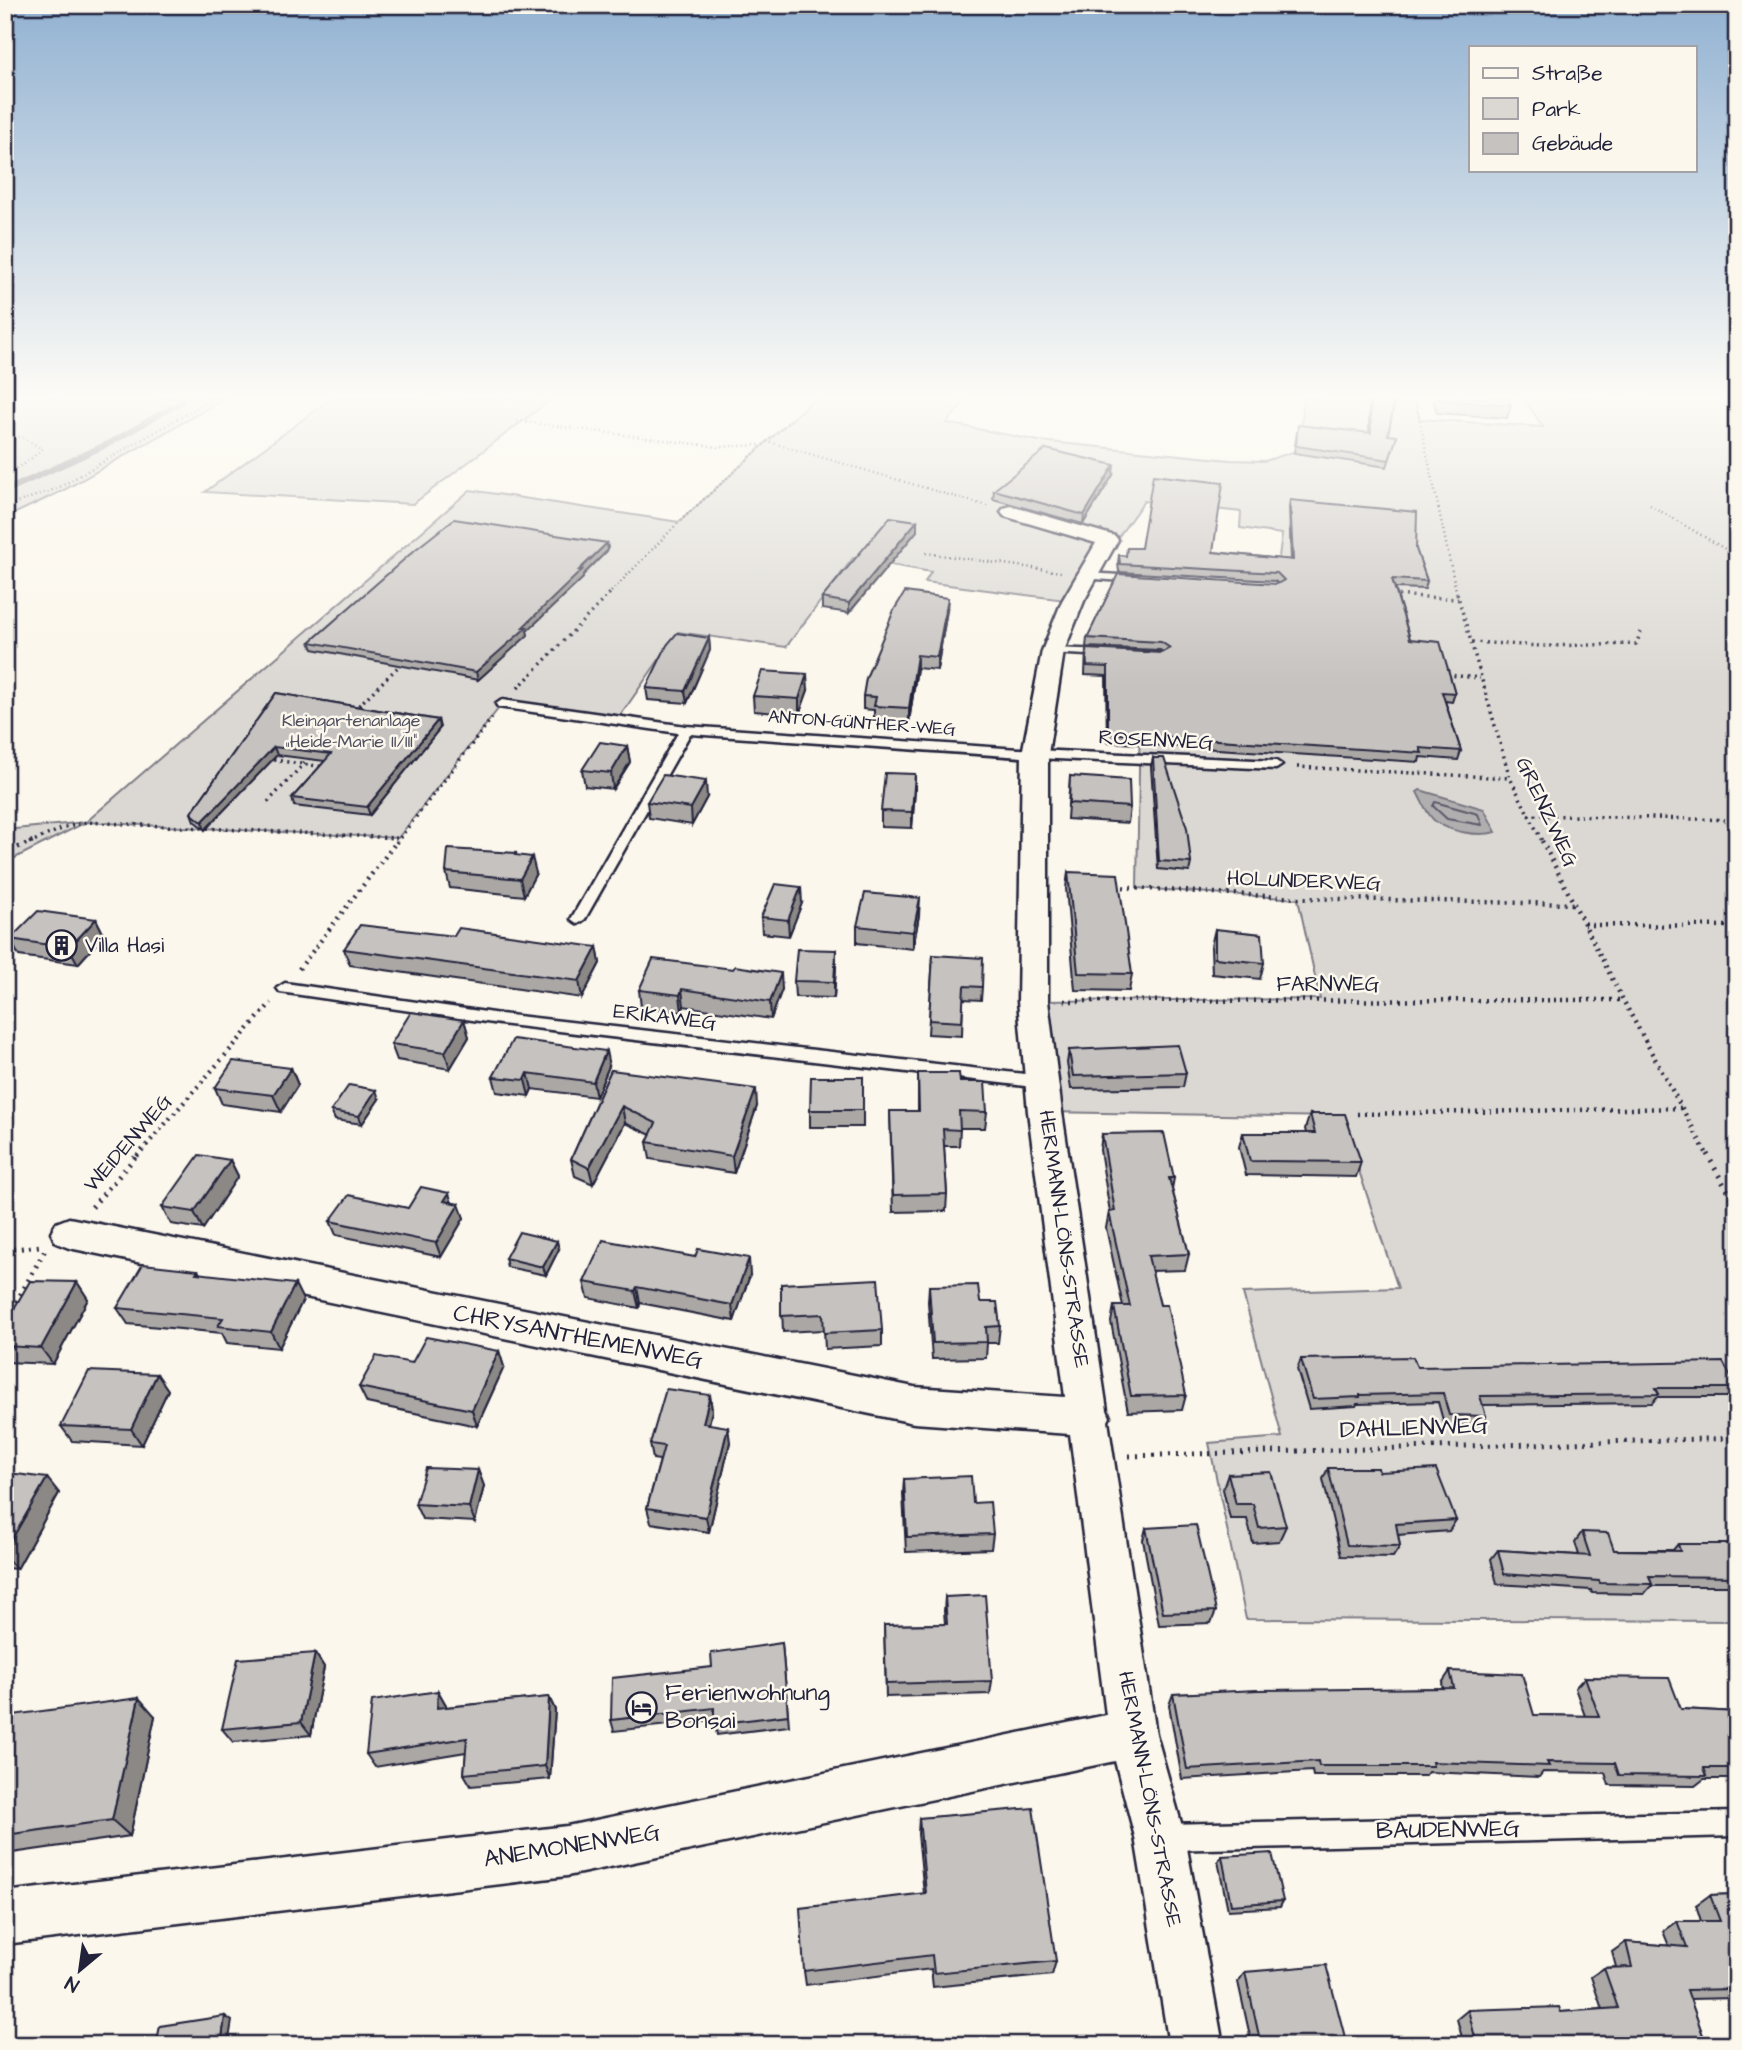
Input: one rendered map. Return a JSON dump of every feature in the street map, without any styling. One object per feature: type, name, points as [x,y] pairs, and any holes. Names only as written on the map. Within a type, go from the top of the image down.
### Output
[{"type":"street","name":"HERMANN-LÖNS-STRASSE","points":[[1011,512],[1108,540],[1073,601],[1053,651],[1035,754],[1032,1001],[1132,1734],[1160,1837],[1196,2045]]},
{"type":"street","name":"CHRYSANTHEMENWEG","points":[[58,1239],[914,1405],[1090,1417]]},
{"type":"street","name":"ANEMONENWEG","points":[[5,1918],[567,1851],[1132,1734]]},
{"type":"lane","points":[[1087,576],[1151,580]]},
{"type":"lane","points":[[1053,651],[1116,654]]},
{"type":"lane","name":"ANTON-GÜNTHER-WEG","points":[[502,704],[686,730],[1035,754]]},
{"type":"lane","points":[[578,919],[686,730]]},
{"type":"lane","name":"ROSENWEG","points":[[1035,754],[1276,765]]},
{"type":"lane","name":"ERIKAWEG","points":[[285,988],[500,1019],[1042,1082]]},
{"type":"lane","name":"BAUDENWEG","points":[[1160,1837],[1737,1824]]},
{"type":"path","points":[[5,507],[42,494]]},
{"type":"path","name":"WEIDENWEG","points":[[5,1323],[58,1239],[285,988],[502,704],[709,494]]},
{"type":"path","points":[[945,494],[1011,512]]},
{"type":"path","name":"GRENZWEG","points":[[1436,494],[1458,598],[1510,778],[1623,1000],[1737,1208]]},
{"type":"path","points":[[1650,505],[1737,556]]},
{"type":"path","points":[[926,553],[1087,576]]},
{"type":"path","points":[[1379,594],[1458,598]]},
{"type":"path","points":[[1472,642],[1541,646],[1636,644],[1641,632]]},
{"type":"path","points":[[346,718],[405,660]]},
{"type":"path","points":[[1441,675],[1480,678]]},
{"type":"path","points":[[268,802],[312,754]]},
{"type":"path","points":[[263,758],[329,768]]},
{"type":"path","points":[[1276,765],[1510,778]]},
{"type":"path","points":[[1528,815],[1737,820]]},
{"type":"path","points":[[5,853],[66,827],[86,822],[398,838]]},
{"type":"path","name":"HOLUNDERWEG","points":[[1109,887],[1298,898],[1573,904]]},
{"type":"path","points":[[1584,926],[1737,926]]},
{"type":"path","name":"FARNWEG","points":[[1032,1001],[1623,1000]]},
{"type":"path","points":[[1357,1114],[1684,1108]]},
{"type":"path","points":[[5,1250],[58,1239]]},
{"type":"path","name":"DAHLIENWEG","points":[[1093,1457],[1737,1438]]},
{"type":"green space","points":[[5,494],[56,494],[5,518]]},
{"type":"green space","points":[[234,494],[427,494],[413,504]]},
{"type":"green space","name":"Kleingartenanlage „Heide-Marie II/III“","points":[[466,494],[494,494],[679,522],[710,494],[1737,494],[1737,1621],[1246,1619],[1209,1443],[1282,1437],[1243,1293],[1398,1288],[1341,1117],[1045,1112],[1033,1001],[1320,999],[1298,899],[1137,888],[1141,655],[1160,656],[1190,582],[1275,587],[1282,534],[1240,528],[1241,512],[1144,501],[1119,536],[1108,540],[1073,601],[925,582],[931,572],[853,558],[786,647],[678,632],[616,722],[502,704],[398,838],[86,822]]},
{"type":"green space","points":[[86,822],[5,863],[5,830]]},
{"type":"water","points":[[1420,790],[1484,809],[1496,832],[1473,834],[1441,825],[1427,812],[1417,792]]},
{"type":"building","points":[[1007,494],[1097,494],[1084,515]]},
{"type":"building","points":[[1150,494],[1221,494],[1213,552],[1293,560],[1290,500],[1417,512],[1416,549],[1427,581],[1392,579],[1410,639],[1440,642],[1455,693],[1442,692],[1461,751],[1420,748],[1422,753],[1108,733],[1108,667],[1087,666],[1086,649],[1161,653],[1170,648],[1161,642],[1087,638],[1118,574],[1277,584],[1284,580],[1277,573],[1120,564],[1119,555],[1126,556],[1127,548],[1141,548]]},
{"type":"building","points":[[890,517],[917,521],[849,603],[822,598]]},
{"type":"building","points":[[454,519],[607,543],[523,627],[527,627],[476,672],[310,642],[416,549]]},
{"type":"building","points":[[905,592],[948,598],[937,657],[917,655],[909,708],[874,706],[876,697],[863,696],[866,678],[894,610]]},
{"type":"building","points":[[677,633],[709,638],[685,691],[646,688],[667,645]]},
{"type":"building","points":[[762,671],[807,674],[799,699],[753,696]]},
{"type":"building","points":[[276,693],[438,720],[367,807],[292,798],[331,754],[274,747],[202,822],[191,813]]},
{"type":"building","points":[[600,742],[627,746],[611,773],[582,770]]},
{"type":"building","points":[[1153,758],[1164,758],[1187,828],[1191,863],[1159,861]]},
{"type":"building","points":[[885,773],[915,774],[912,812],[881,811]]},
{"type":"building","points":[[663,775],[706,781],[691,808],[647,802]]},
{"type":"building","points":[[1070,776],[1129,780],[1130,807],[1069,803]]},
{"type":"building","points":[[448,849],[516,853],[515,855],[532,857],[520,879],[446,872]]},
{"type":"building","points":[[1068,872],[1118,874],[1132,974],[1078,973]]},
{"type":"building","points":[[775,884],[801,887],[788,920],[761,917]]},
{"type":"building","points":[[865,893],[920,898],[913,932],[857,926]]},
{"type":"building","points":[[38,911],[96,919],[69,948],[10,939]]},
{"type":"building","points":[[360,925],[454,936],[459,928],[597,947],[579,981],[344,949]]},
{"type":"building","points":[[1215,929],[1262,934],[1264,963],[1215,958]]},
{"type":"building","points":[[797,949],[836,950],[834,982],[794,981]]},
{"type":"building","points":[[933,955],[983,958],[982,987],[964,986],[962,1022],[929,1020]]},
{"type":"building","points":[[653,959],[781,973],[770,1002],[682,989],[680,995],[639,990]]},
{"type":"building","points":[[411,1012],[464,1020],[445,1052],[391,1044]]},
{"type":"building","points":[[513,1039],[606,1051],[593,1082],[528,1073],[525,1080],[493,1077]]},
{"type":"building","points":[[1178,1045],[1186,1073],[1073,1076],[1069,1050]]},
{"type":"building","points":[[233,1061],[291,1068],[273,1095],[215,1088]]},
{"type":"building","points":[[611,1070],[756,1089],[732,1156],[647,1142],[656,1123],[622,1106],[589,1168],[571,1159]]},
{"type":"building","points":[[918,1073],[959,1073],[960,1082],[985,1082],[987,1112],[959,1111],[960,1130],[943,1129],[947,1194],[893,1195],[890,1111],[919,1111]]},
{"type":"building","points":[[811,1077],[863,1077],[863,1110],[810,1110]]},
{"type":"building","points":[[349,1085],[376,1090],[359,1116],[331,1111]]},
{"type":"building","points":[[1310,1114],[1345,1114],[1361,1162],[1250,1161],[1243,1133],[1315,1133]]},
{"type":"building","points":[[1164,1133],[1174,1178],[1169,1178],[1189,1254],[1148,1256],[1160,1305],[1167,1305],[1186,1395],[1131,1396],[1114,1306],[1130,1306],[1109,1212],[1115,1211],[1102,1134]]},
{"type":"building","points":[[199,1155],[230,1160],[194,1212],[162,1207]]},
{"type":"building","points":[[421,1187],[449,1193],[444,1201],[459,1204],[436,1243],[330,1221],[349,1195],[408,1208]]},
{"type":"building","points":[[519,1232],[557,1241],[543,1267],[505,1258]]},
{"type":"building","points":[[603,1240],[695,1257],[698,1249],[749,1258],[732,1305],[637,1287],[635,1291],[584,1282]]},
{"type":"building","points":[[143,1264],[295,1284],[271,1332],[218,1326],[223,1318],[117,1308]]},
{"type":"building","points":[[878,1279],[882,1330],[824,1333],[823,1314],[781,1316],[781,1284]]},
{"type":"building","points":[[30,1281],[77,1282],[41,1348],[5,1346],[5,1324]]},
{"type":"building","points":[[978,1285],[980,1302],[997,1302],[1000,1326],[986,1327],[987,1342],[933,1343],[929,1286]]},
{"type":"building","points":[[426,1337],[499,1351],[472,1410],[359,1387],[376,1356],[412,1363]]},
{"type":"building","points":[[1413,1357],[1417,1367],[1723,1362],[1737,1388],[1656,1388],[1659,1394],[1480,1396],[1486,1416],[1449,1415],[1443,1393],[1313,1399],[1301,1359]]},
{"type":"building","points":[[89,1371],[157,1374],[131,1429],[61,1426]]},
{"type":"building","points":[[666,1389],[710,1395],[703,1423],[728,1427],[706,1517],[647,1508],[664,1446],[650,1444]]},
{"type":"building","points":[[426,1468],[478,1470],[469,1507],[415,1504]]},
{"type":"building","points":[[1328,1468],[1378,1468],[1379,1472],[1436,1469],[1456,1520],[1396,1524],[1400,1546],[1347,1545]]},
{"type":"building","points":[[1271,1472],[1286,1526],[1259,1528],[1253,1504],[1236,1504],[1228,1474]]},
{"type":"building","points":[[9,1473],[47,1478],[5,1551],[5,1480]]},
{"type":"building","points":[[971,1476],[973,1503],[990,1502],[993,1534],[907,1537],[904,1479]]},
{"type":"building","points":[[1196,1525],[1216,1611],[1163,1613],[1146,1528]]},
{"type":"building","points":[[1582,1532],[1608,1533],[1614,1550],[1680,1551],[1678,1544],[1737,1544],[1737,1577],[1649,1576],[1652,1584],[1600,1583],[1504,1574],[1498,1550],[1590,1556]]},
{"type":"building","points":[[985,1595],[992,1681],[886,1684],[884,1625],[947,1624],[945,1597]]},
{"type":"building","points":[[782,1643],[788,1715],[714,1724],[714,1708],[611,1720],[612,1678],[712,1667],[711,1653]]},
{"type":"building","points":[[315,1653],[301,1722],[222,1729],[238,1659]]},
{"type":"building","points":[[1450,1671],[1522,1674],[1534,1715],[1599,1716],[1585,1677],[1669,1678],[1681,1709],[1737,1712],[1737,1768],[1704,1768],[1707,1776],[1619,1775],[1615,1763],[1547,1762],[1549,1766],[1432,1762],[1433,1766],[1319,1766],[1318,1761],[1187,1769],[1173,1694],[1258,1690],[1454,1688]]},
{"type":"building","points":[[438,1691],[437,1708],[549,1697],[545,1766],[464,1774],[467,1738],[366,1754],[372,1701]]},
{"type":"building","points":[[139,1698],[112,1820],[5,1835],[5,1716]]},
{"type":"building","points":[[1033,1808],[1056,1961],[934,1973],[932,1955],[804,1971],[800,1908],[926,1893],[919,1818]]},
{"type":"building","points":[[1272,1853],[1283,1901],[1231,1905],[1222,1856]]},
{"type":"building","points":[[1737,1894],[1737,1989],[1687,1990],[1706,2044],[1477,2045],[1468,2010],[1559,2007],[1561,2012],[1618,2008],[1604,1968],[1632,1967],[1626,1942],[1687,1947],[1677,1921],[1720,1921],[1710,1895]]},
{"type":"building","points":[[1326,1965],[1347,2045],[1261,2045],[1245,1972]]},
{"type":"building","points":[[225,2016],[221,2045],[156,2045],[160,2026]]},
{"type":"building","points":[[35,2036],[32,2045],[5,2045],[5,2039]]},
{"type":"place","name":"Villa Hasi","points":[[62,945]]},
{"type":"place","name":"Ferienwohnung Bonsai","points":[[642,1707]]}]
